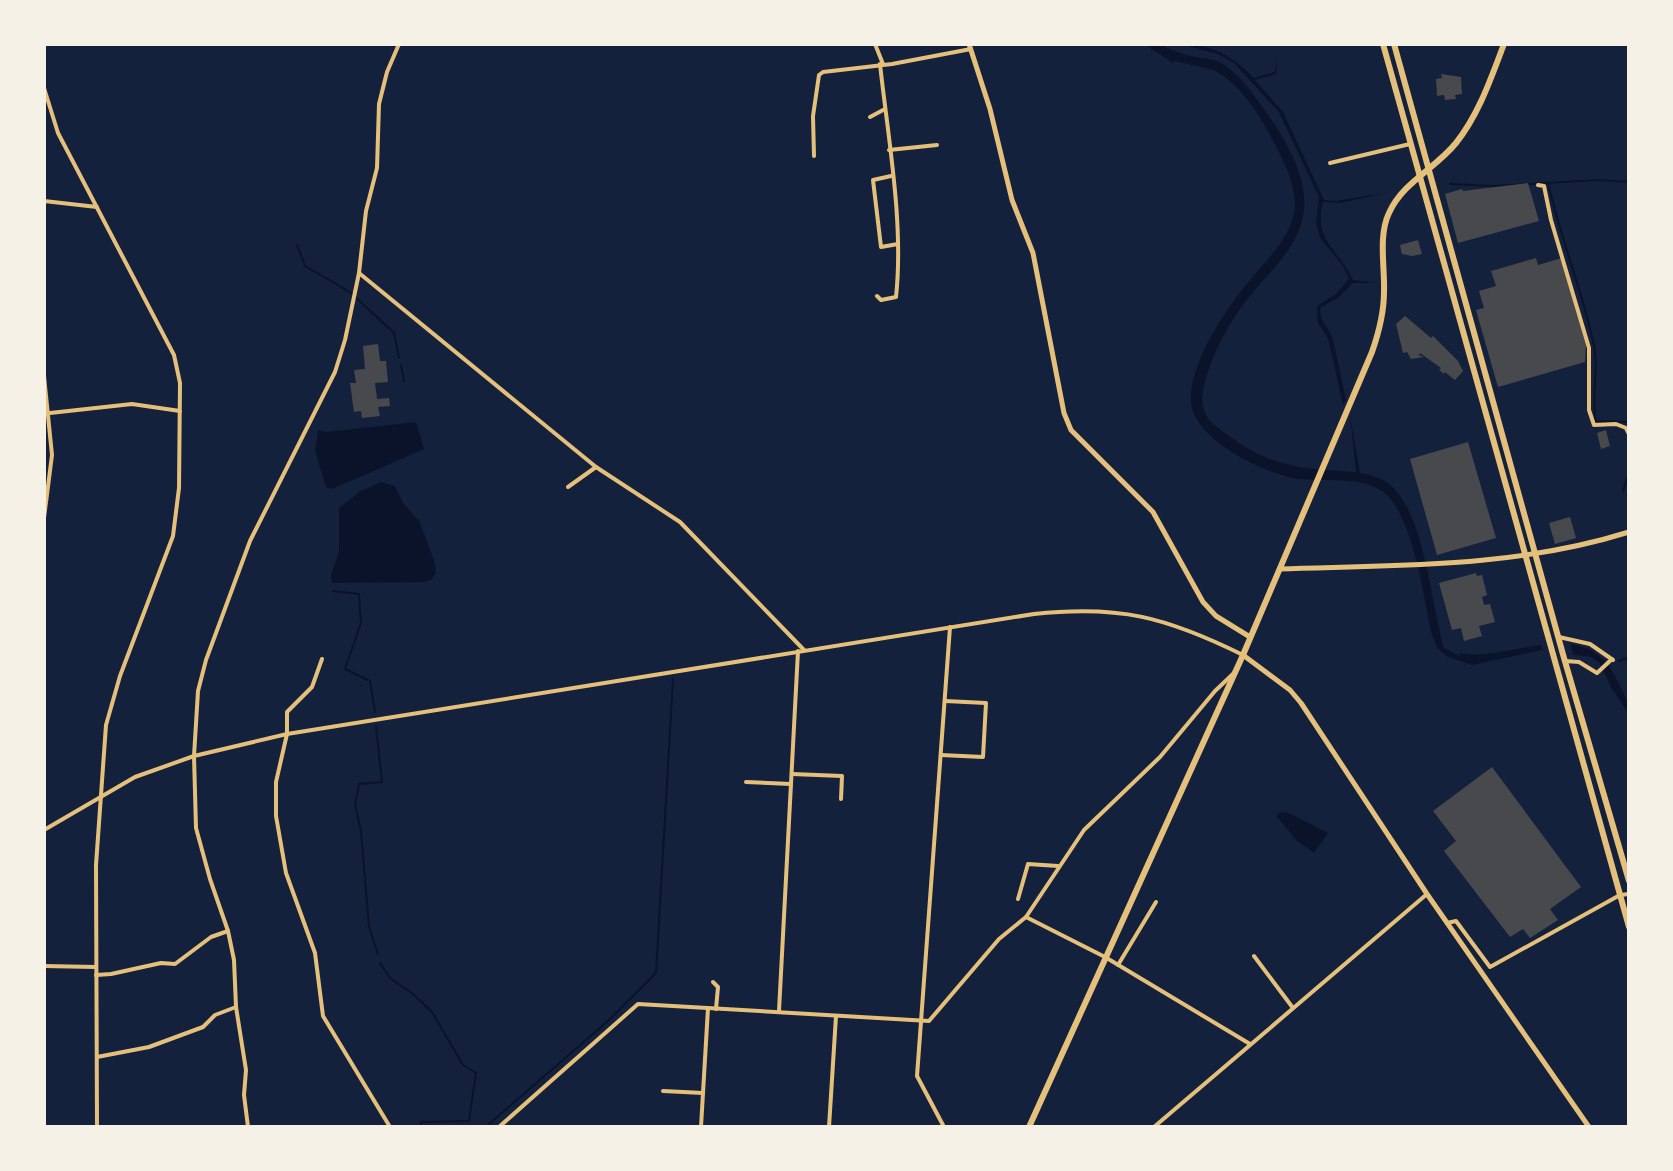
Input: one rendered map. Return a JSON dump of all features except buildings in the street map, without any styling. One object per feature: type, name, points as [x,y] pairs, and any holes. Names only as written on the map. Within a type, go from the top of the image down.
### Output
[{"type":"main road","points":[[1383,44],[1629,927]]},
{"type":"main road","points":[[1394,44],[1629,881]]},
{"type":"main road","points":[[1029,1127],[1243,655],[1379,331],[1384,295],[1387,217],[1397,198],[1418,176],[1444,156],[1472,120],[1504,44]]},
{"type":"street","points":[[248,1127],[244,1095],[246,1070],[236,1007],[234,960],[196,828],[194,756],[198,691],[206,660],[250,541],[335,372],[345,340],[359,273],[366,211],[377,168],[379,104],[387,72],[399,44]]},
{"type":"street","points":[[875,44],[882,64],[898,244],[896,297],[881,300],[877,296]]},
{"type":"street","points":[[814,156],[813,116],[819,75],[970,47],[994,124],[1003,171],[1033,253],[1064,413],[1071,430],[1153,512],[1203,602],[1216,616],[1250,637]]},
{"type":"street","points":[[44,88],[58,133],[174,355],[180,383],[179,488],[173,536],[120,676],[106,725],[96,865],[97,1127]]},
{"type":"street","points":[[870,117],[885,109]]},
{"type":"street","points":[[1330,163],[1410,144]]},
{"type":"street","points":[[889,150],[937,145]]},
{"type":"street","points":[[891,176],[873,180],[881,247],[898,244]]},
{"type":"street","points":[[1538,185],[1544,186],[1589,348],[1589,410],[1594,425],[1621,425],[1629,434]]},
{"type":"street","points":[[44,201],[97,207]]},
{"type":"street","points":[[359,273],[596,467],[680,522],[801,650],[779,1011]]},
{"type":"street","points":[[44,376],[52,455],[44,518]]},
{"type":"street","points":[[50,413],[132,404],[180,411]]},
{"type":"street","points":[[568,487],[596,467]]},
{"type":"street","points":[[1279,569],[1527,557],[1629,532]]},
{"type":"street","points":[[44,830],[135,777],[194,756],[287,734],[1037,614],[1105,610],[1155,619],[1199,633],[1243,655],[1290,690],[1589,1127]]},
{"type":"street","points":[[944,1127],[917,1076],[950,627]]},
{"type":"street","points":[[1559,639],[1590,644],[1612,659],[1598,671],[1565,659]]},
{"type":"street","points":[[322,659],[312,687],[287,712],[287,734],[276,782],[276,816],[286,873],[315,953],[323,1016],[390,1127]]},
{"type":"street","points":[[499,1127],[638,1004],[929,1021],[999,939],[1026,917],[1084,830],[1160,757],[1234,673]]},
{"type":"street","points":[[941,755],[983,757],[986,703],[945,701]]},
{"type":"street","points":[[792,774],[842,776],[841,799]]},
{"type":"street","points":[[746,782],[792,784]]},
{"type":"street","points":[[1018,899],[1028,864],[1059,866]]},
{"type":"street","points":[[1159,1126],[1250,1044],[1427,894]]},
{"type":"street","points":[[1447,923],[1456,921],[1490,967],[1620,895],[1629,894]]},
{"type":"street","points":[[1118,965],[1156,902]]},
{"type":"street","points":[[1026,917],[1105,957],[1250,1044]]},
{"type":"street","points":[[96,975],[161,963],[175,964],[211,937],[228,931]]},
{"type":"street","points":[[1254,956],[1293,1008]]},
{"type":"street","points":[[44,966],[96,967]]},
{"type":"street","points":[[713,982],[718,987],[716,1009]]},
{"type":"street","points":[[96,1057],[149,1047],[203,1027],[215,1015],[236,1007]]},
{"type":"street","points":[[701,1127],[708,1008]]},
{"type":"street","points":[[829,1127],[836,1016]]},
{"type":"street","points":[[663,1091],[703,1093]]},
{"type":"water","points":[[1144,44],[1215,60],[1231,70],[1277,128],[1292,154],[1302,182],[1304,210],[1290,248],[1240,309],[1214,356],[1202,393],[1208,418],[1241,444],[1272,459],[1302,467],[1356,472],[1350,415],[1360,473],[1389,484],[1411,515],[1425,560],[1444,648],[1460,656],[1459,653],[1501,652],[1546,644],[1586,648],[1603,659],[1617,680],[1627,701],[1629,714],[1612,689],[1600,663],[1591,657],[1542,650],[1472,665],[1446,656],[1437,647],[1431,632],[1411,540],[1387,495],[1366,484],[1304,480],[1280,475],[1232,452],[1204,429],[1191,403],[1202,355],[1230,306],[1286,235],[1294,214],[1294,194],[1274,143],[1240,91],[1215,71],[1173,63]]},
{"type":"water","points":[[1180,44],[1202,46],[1221,53],[1254,78],[1275,72],[1277,59],[1276,74],[1255,80],[1283,112],[1324,200],[1336,201],[1389,192],[1341,203],[1323,202],[1324,235],[1353,280],[1377,283],[1353,283],[1339,297],[1320,308],[1336,353],[1346,400],[1343,405],[1328,338],[1318,323],[1317,306],[1336,294],[1349,279],[1343,266],[1320,238],[1316,224],[1319,197],[1279,112],[1234,63],[1218,54]]},
{"type":"water","points":[[416,422],[424,449],[332,489],[326,487],[315,451],[318,430],[326,432]]},
{"type":"water","points":[[381,482],[395,486],[403,503],[419,521],[436,573],[425,582],[332,583],[331,576],[339,551],[339,508],[359,492]]},
{"type":"water","points":[[1287,812],[1328,833],[1314,853],[1297,841],[1277,817],[1278,813]]},
{"type":"pier","points":[[1540,640],[1570,642],[1574,657],[1544,654]]},
{"type":"waterway","points":[[1450,184],[1495,186],[1599,180],[1629,182]]},
{"type":"waterway","points":[[1548,182],[1594,346],[1596,421],[1629,422]]},
{"type":"waterway","points":[[297,245],[305,266],[350,292],[394,333],[399,358]]},
{"type":"waterway","points":[[401,365],[404,381]]},
{"type":"waterway","points":[[1623,491],[1629,472]]},
{"type":"waterway","points":[[333,591],[359,594],[361,623],[345,669],[370,681],[375,712]]},
{"type":"waterway","points":[[1619,661],[1629,657]]},
{"type":"waterway","points":[[489,1124],[609,1020],[656,973],[673,679]]},
{"type":"waterway","points":[[376,726],[382,782],[359,784],[355,805],[361,831],[369,927],[378,954]]},
{"type":"waterway","points":[[380,963],[390,978],[432,1012],[463,1065],[476,1073],[469,1121],[421,1122],[421,1125]]}]
